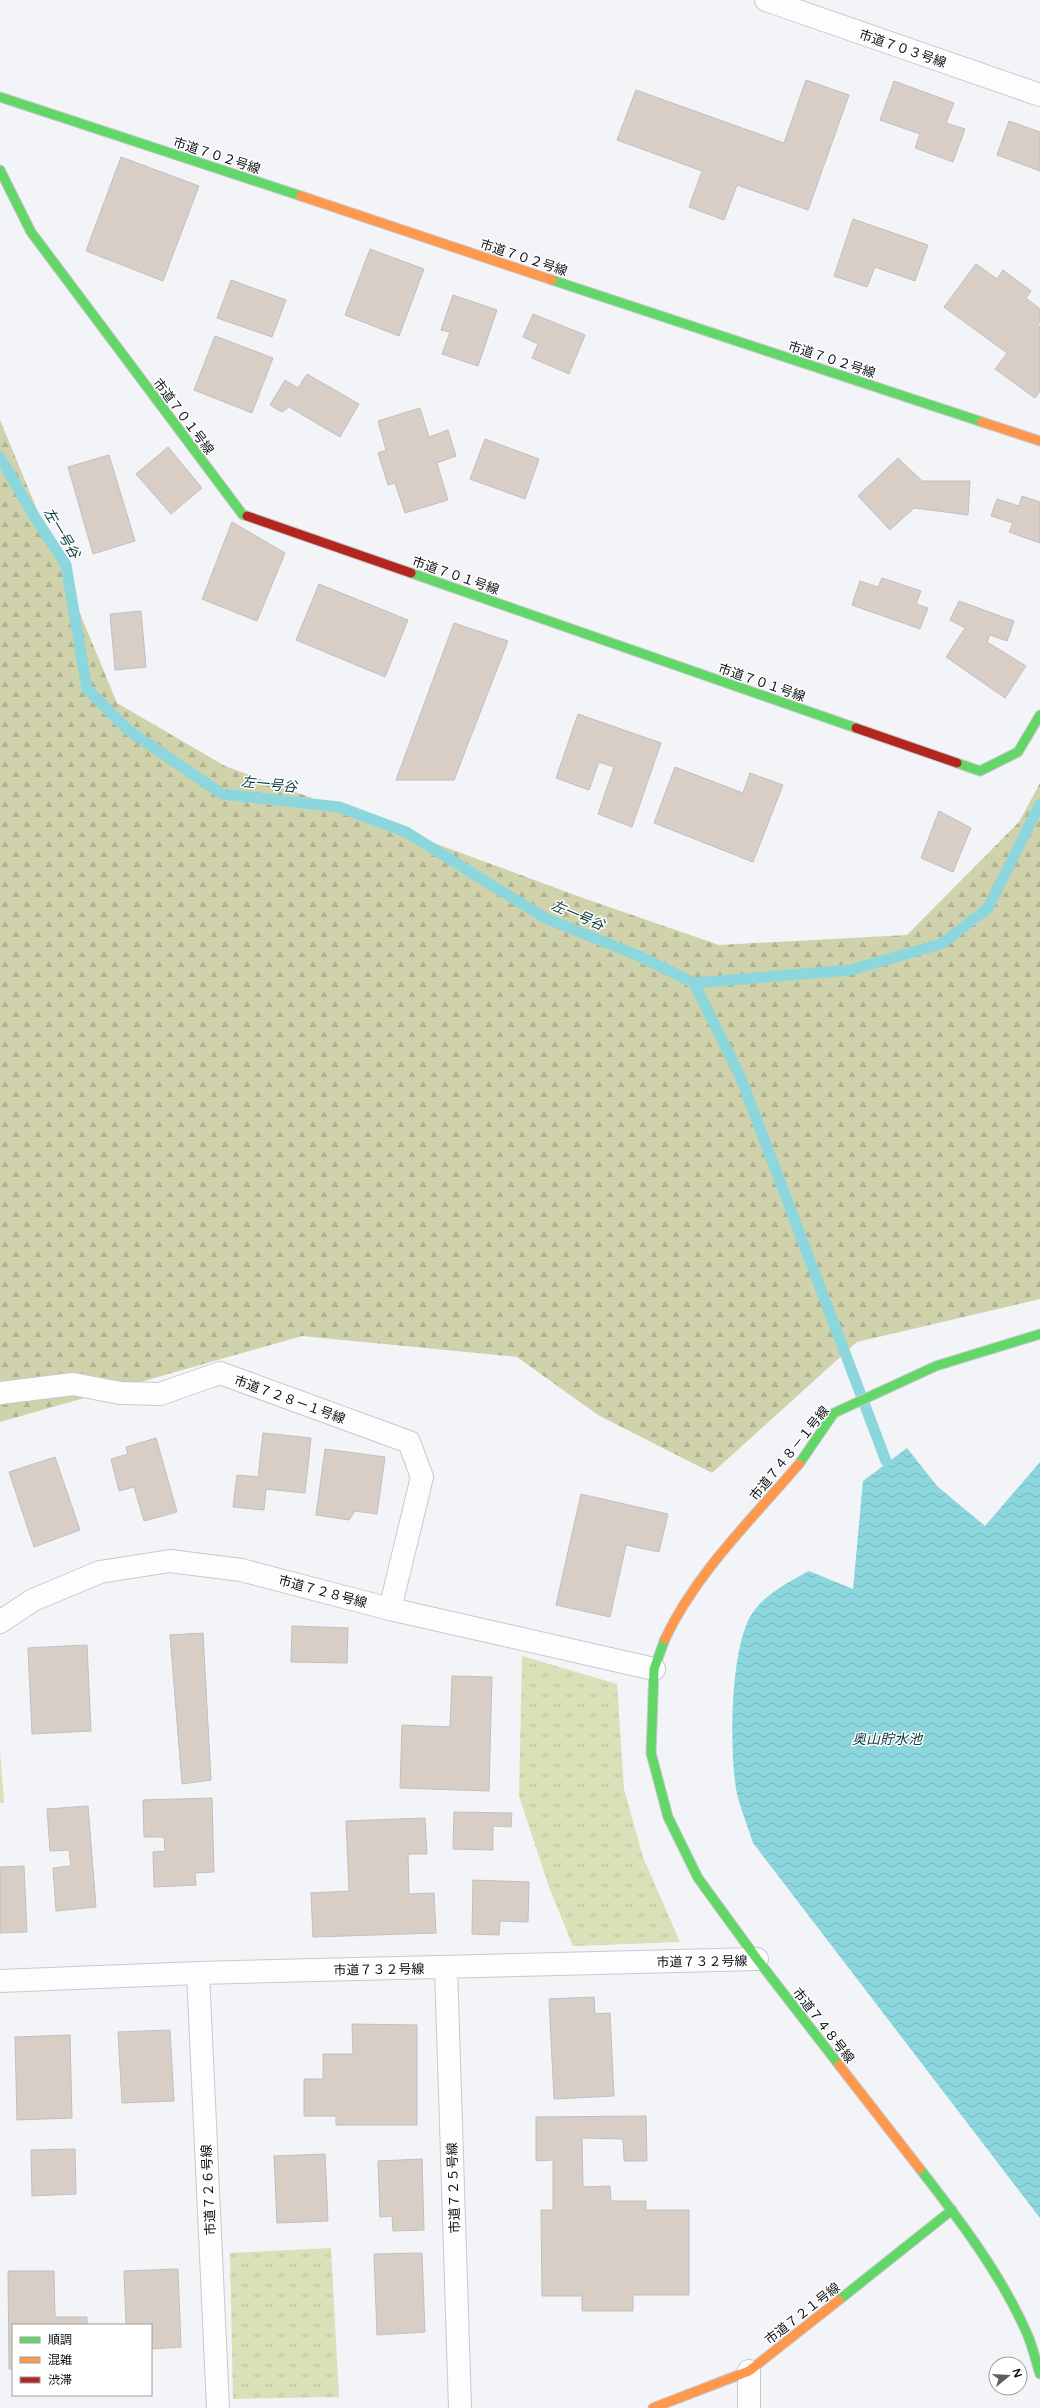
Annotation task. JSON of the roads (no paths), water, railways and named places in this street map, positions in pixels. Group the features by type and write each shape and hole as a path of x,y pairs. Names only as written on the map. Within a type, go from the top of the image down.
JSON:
{"street":[{"name":"市道７０３号線","path":"766,0 1040,95"},
{"name":"市道７０２号線","path":"0,97 1040,441"},
{"name":"市道７０１号線","path":"0,170 31,232 242,515 980,771 1018,752 1040,715"},
{"name":"市道７４８－１号線","path":"654,1670 662,1645 676,1616 704,1575 801,1461 834,1413 936,1366 1040,1334"},
{"name":"市道７２８－１号線","path":"0,1393 73,1384 120,1393 160,1394 220,1373 409,1442 422,1477 390,1609"},
{"name":"市道７２８号線","path":"0,1622 33,1600 100,1572 170,1561 241,1570 390,1609 654,1670"},
{"name":"市道７４８号線","path":"654,1670 651,1753 668,1817 698,1878 757,1959 952,2210 999,2282 1028,2336 1040,2374"},
{"name":"市道７３２号線","path":"0,1981 198,1973 757,1959"},
{"name":"市道７２５号線","path":"446,1967 460,2408"},
{"name":"市道７２６号線","path":"198,1973 218,2408"},
{"name":"市道７２１号線","path":"652,2408 749,2371 952,2210"},
{"path":"749,2371 749,2408"}],"water":[{"name":"奥山貯水池","path":"907,1448 937,1486 985,1526 1040,1462 1040,2218 753,1843 737,1794 733,1754 733,1704 738,1654 743,1633 750,1617 761,1602 768,1596 809,1571 853,1589 863,1481"}],"waterway":[{"name":"左一号谷","path":"0,457 31,511 66,565 87,689 128,730 222,794 339,807 406,832 545,918 639,956 694,983"},
{"path":"694,983 850,970 941,944 988,908 1040,804"},
{"path":"694,983 740,1076 886,1461"}]}
